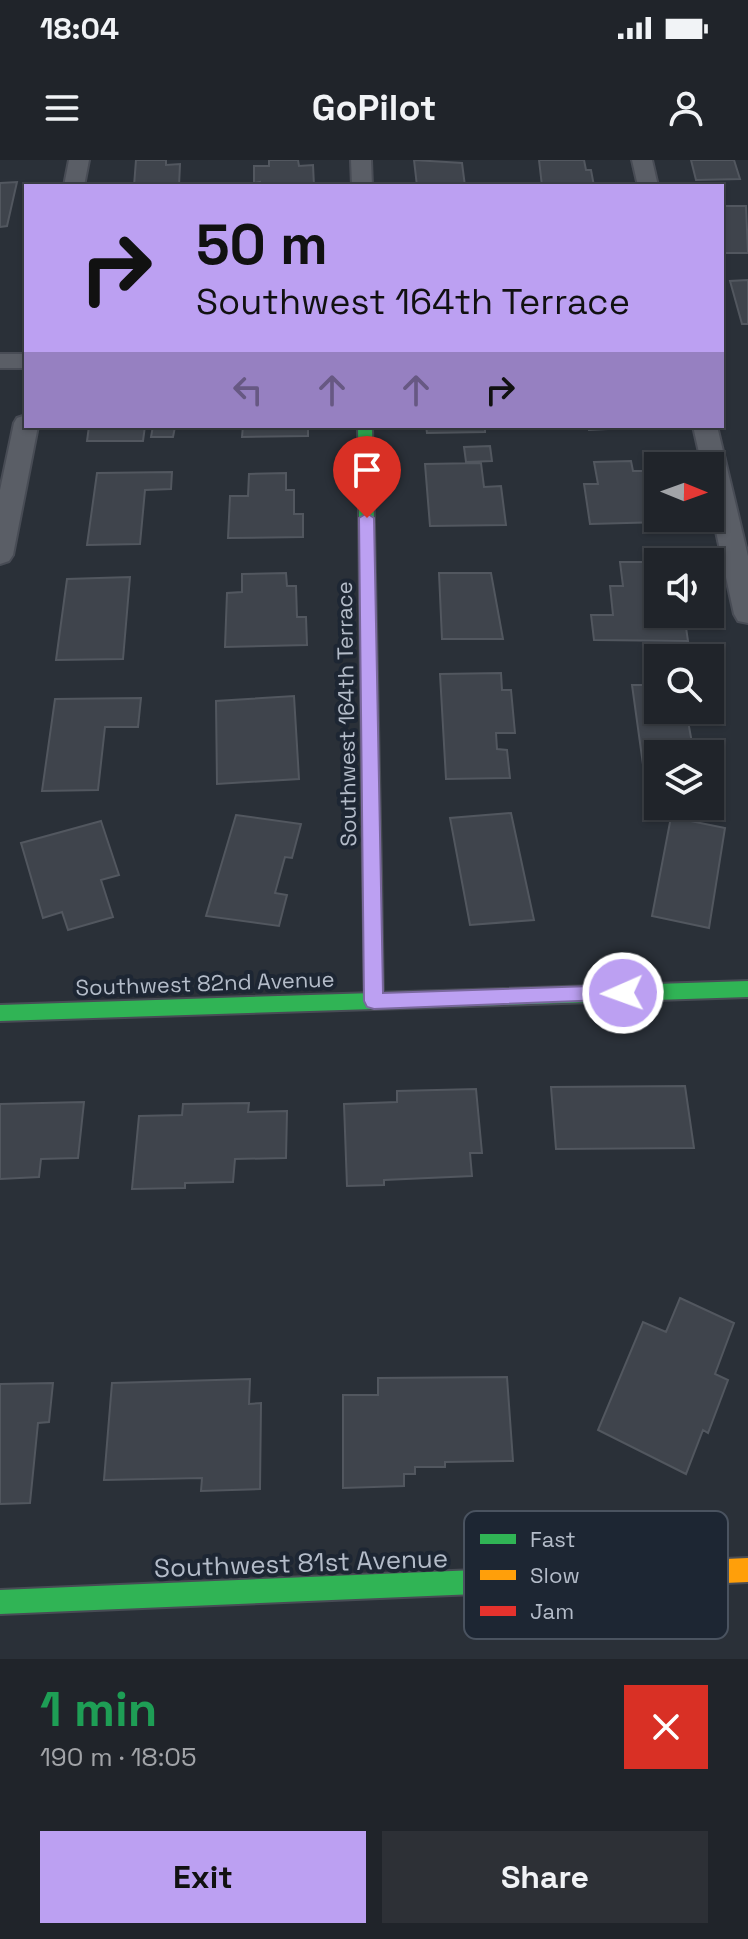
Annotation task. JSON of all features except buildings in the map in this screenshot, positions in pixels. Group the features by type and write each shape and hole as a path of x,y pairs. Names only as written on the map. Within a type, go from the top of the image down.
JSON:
{"street":[{"path":"74,184 79,160"},
{"path":"361,160 362,184"},
{"path":"642,160 648,184"},
{"path":"0,361 24,361"},
{"path":"0,555 25,428"},
{"name":"Southwest 164th Terrace","path":"365,428 374,1001"},
{"path":"705,428 748,614"},
{"name":"Southwest 82nd Avenue","path":"0,1013 748,989"},
{"name":"Southwest 81st Avenue","path":"728,1571 748,1570"},
{"name":"Southwest 81st Avenue","path":"0,1602 464,1582"}],"traffic: fast":[{"path":"365,428 372,870"},
{"path":"0,1013 748,989"},
{"path":"0,1602 464,1583"}],"traffic: slow":[{"path":"728,1571 748,1570"}],"traffic: jam":[{"path":"372,870 374,1001"}],"route":[{"path":"367,518 374,1001 623,993"}]}
